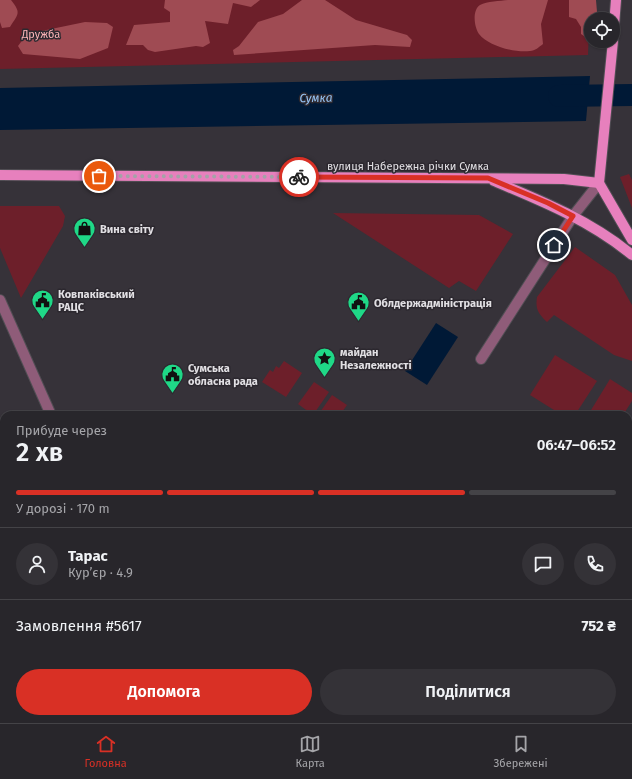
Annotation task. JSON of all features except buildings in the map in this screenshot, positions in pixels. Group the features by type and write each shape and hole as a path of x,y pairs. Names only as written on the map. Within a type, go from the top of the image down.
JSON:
{"main road":[{"path":"615,12 616,0"},
{"path":"612,48 599,183 632,240"},
{"name":"вулиця Набережна річки Сумка","path":"0,175 564,179 599,183"},
{"path":"488,178 548,203 573,216 613,239 632,255"}],"street":[{"path":"481,358 573,216 599,183"},
{"path":"0,300 49,411"}],"green space":[{"name":"Дружба","path":"0,0 590,0 590,12 584,12 584,48 588,48 588,55 0,69"},
{"path":"0,0 11,0 18,13 10,27 2,28 0,22"},
{"path":"165,0 260,0 251,7 233,3 228,24 205,21 210,43 203,47 196,46 155,52 148,50 143,45 126,45 134,25 170,22 170,12 164,8"},
{"path":"302,0 325,0 356,20 407,35 412,40 410,47 375,45 234,55 233,50 239,46 258,22 283,14"},
{"path":"548,0 541,24 543,44 535,50 517,51 502,48 483,38 477,31 475,15 477,7 494,1"},
{"path":"569,0 596,0 597,12 584,12 584,36 581,34 581,27 576,19 569,17"},
{"path":"85,22 107,23 113,27 108,48 80,59 23,54 18,46 27,34"},
{"path":"629,174 632,180 632,208 620,177"},
{"path":"0,206 59,206 65,216 63,226 21,298 0,248"},
{"path":"333,213 479,215 513,234 476,291 459,281 449,288"},
{"path":"575,247 615,275 632,305 632,361 614,355 554,315 547,322 538,311 537,297"},
{"path":"555,355 597,381 578,411 556,411 530,395"},
{"path":"284,361 302,373 286,397 262,382 270,370 273,372 276,366 279,368"},
{"path":"610,379 632,393 632,401 626,411 590,411"},
{"path":"314,382 329,392 316,411 308,411 298,404"},
{"path":"332,395 347,405 343,411 321,411"}],"water":[{"path":"590,76 586,121 0,130 0,88"},
{"path":"436,323 458,337 427,385 405,371"}],"waterway":[{"name":"Сумка","path":"559,96 632,95"}],"way so far":[{"path":"99,176 299,177"}],"place":[{"name":"Вина світу","path":"85,248"},
{"name":"Ковпаківський РАЦС","path":"42,320"},
{"name":"Облдержадміністрація","path":"358,322"},
{"name":"майдан Незалежності","path":"325,378"},
{"name":"Сумська обласна рада","path":"173,394"}],"route":[{"path":"299,177 488,178 548,203 573,216 554,245"}]}
